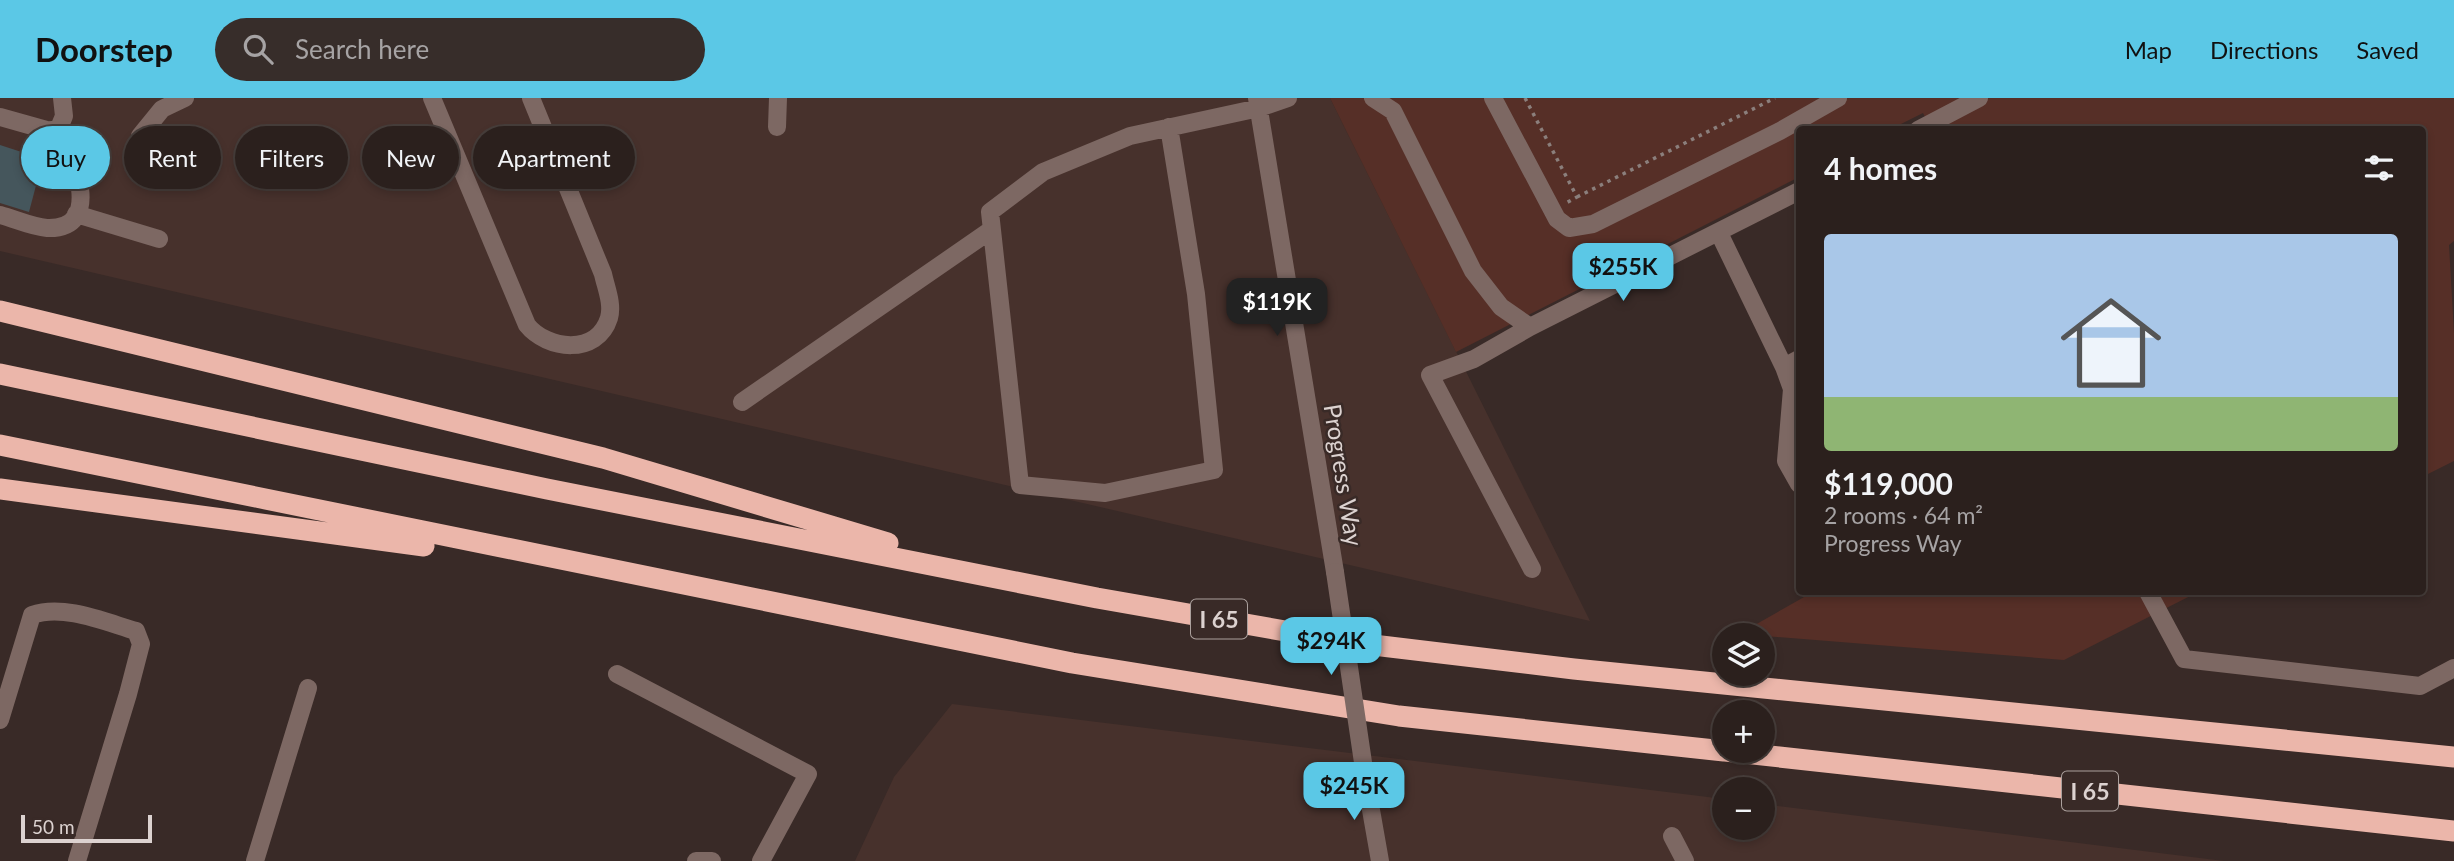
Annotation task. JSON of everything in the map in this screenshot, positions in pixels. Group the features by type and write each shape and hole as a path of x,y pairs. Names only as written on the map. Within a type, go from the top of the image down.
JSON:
{"highway":[{"path":"0,311 603,458 1028,584"},
{"name":"I 65","path":"0,374 547,489 1028,584 1395,649 2454,757"},
{"name":"I 65","path":"0,445 1072,663 1357,710 1712,750"},
{"path":"0,489 624,574"},
{"name":"I 65","path":"1775,757 2454,831"}],"street":[{"path":"60,126 64,116 62,98"},
{"path":"432,98 527,325 544,341 558,346 573,345 600,333 609,319 610,303 603,274 531,98"},
{"path":"777,127 778,98"},
{"path":"1169,128 1196,293 1214,470 1105,493 1020,485 990,212 1043,172 1130,136 1258,103 1288,98"},
{"path":"1373,98 1393,111 1473,271 1501,306 1530,327"},
{"path":"1493,98 1557,219 1569,228 1593,224 1780,131 1838,98"},
{"path":"1926,126 1979,98"},
{"path":"148,126 162,109 179,99"},
{"name":"Progress Way","path":"1258,103 1380,861"},
{"path":"0,117 32,126"},
{"path":"70,220 81,197 81,189"},
{"path":"1532,569 1430,375 1474,359 1530,327 1796,193"},
{"path":"0,215 47,228 70,220 159,239"},
{"path":"742,402 991,230"},
{"path":"1719,233 1792,363 1795,396 1786,461 1796,479"},
{"path":"2150,595 2184,659 2420,686 2454,668"},
{"path":"0,720 32,615 46,610 93,618 136,631 141,644 77,861"},
{"path":"617,674 808,774 761,861"},
{"path":"255,861 307,688"},
{"path":"1671,836 1685,861"},
{"path":"696,861 712,861"}],"path":[{"path":"1525,98 1577,197"},
{"path":"1552,210 1775,98"}],"shaded area":[{"path":"0,98 1330,98 1590,621 0,251"},
{"path":"1330,98 2454,98 2454,241 2449,245 2454,333 2454,461 2426,475 2426,126 1930,126 1923,113 1897,126 1796,126 1796,179 1456,352"},
{"path":"1808,595 2192,595 2064,660 1775,637 1775,623 1758,623"},
{"path":"952,704 1712,798 1712,840 1775,840 1775,806 2224,861 855,861 894,777"}],"building":[{"path":"0,145 21,152 21,189 35,189 29,212 0,203"}]}
